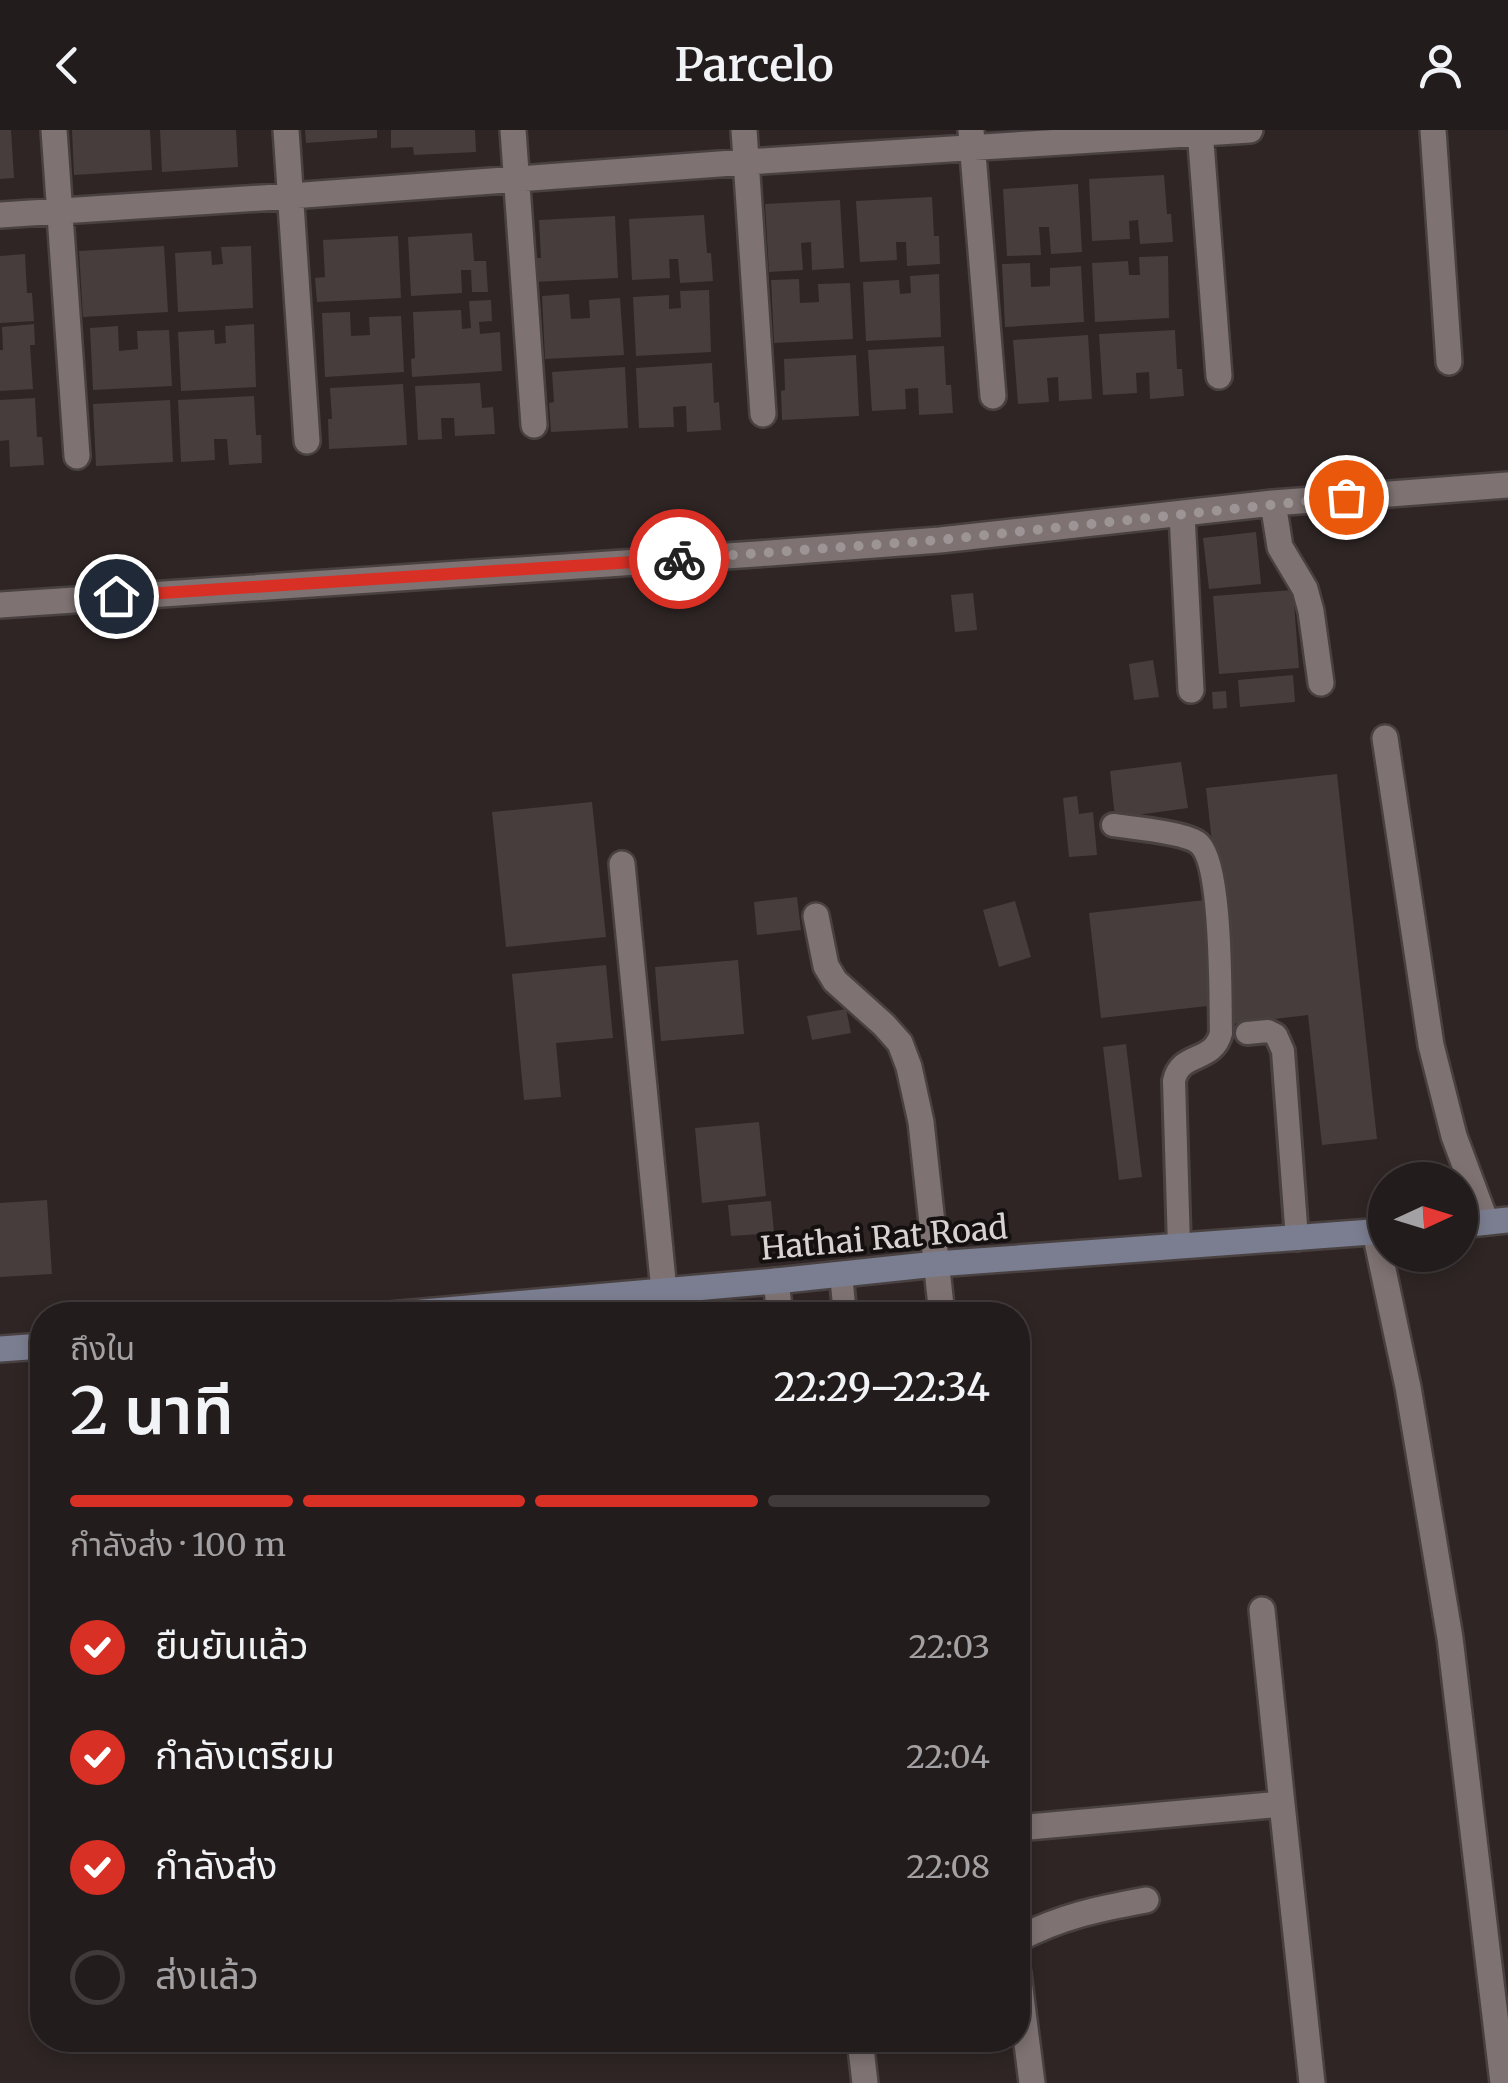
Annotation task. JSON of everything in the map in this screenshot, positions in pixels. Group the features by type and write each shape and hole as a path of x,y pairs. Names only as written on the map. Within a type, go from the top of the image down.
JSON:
{"main road":[{"name":"Hathai Rat Road","path":"532,1302 936,1264 1368,1233"},
{"path":"0,1350 30,1347"}],"street":[{"path":"54,130 77,456"},
{"path":"286,130 308,441"},
{"path":"513,130 534,425"},
{"path":"744,130 763,414"},
{"path":"0,215 746,162 971,138 1250,130"},
{"path":"1433,130 1449,362"},
{"path":"1200,132 1219,376"},
{"path":"971,138 993,396"},
{"path":"0,605 770,554 940,540 1274,503 1508,485"},
{"path":"1274,503 1280,547 1305,589 1311,611 1321,683"},
{"path":"1182,514 1191,690"},
{"path":"1385,738 1431,1045 1454,1136 1497,1221"},
{"path":"622,864 664,1290"},
{"path":"816,916 826,966 835,981 900,1043 909,1067 921,1122 940,1302"},
{"path":"1387,1272 1450,1638 1503,2083"},
{"path":"776,1281 778,1302"},
{"path":"1262,1610 1312,2083"},
{"path":"1030,1827 1282,1804"},
{"path":"1030,1933 1048,1923 1146,1900"},
{"path":"861,2052 865,2083"},
{"path":"1028,2052 1032,2083"}],"lane":[{"path":"1113,824 1199,843 1208,856 1216,892 1221,1034 1213,1050 1176,1070 1174,1082 1179,1246"},
{"path":"1247,1033 1268,1031 1276,1035 1282,1051 1297,1239"},
{"path":"841,1274 844,1302"}],"building":[{"path":"0,130 11,130 14,178 0,179"},
{"path":"72,130 150,130 152,170 74,175"},
{"path":"160,130 236,130 238,167 162,172"},
{"path":"305,130 377,130 377,138 306,143"},
{"path":"391,130 475,130 476,152 414,155 413,147 391,148"},
{"path":"1164,175 1173,242 1140,244 1138,220 1129,221 1130,239 1092,241 1089,179"},
{"path":"1078,184 1082,252 1051,254 1049,227 1039,227 1041,255 1007,256 1003,189"},
{"path":"932,197 940,264 907,266 906,242 896,242 897,260 860,262 856,201"},
{"path":"840,200 844,268 812,270 811,242 801,243 803,270 769,272 765,204"},
{"path":"704,215 713,281 680,283 678,259 669,259 670,278 632,280 629,219"},
{"path":"615,216 618,278 533,282 532,258 541,258 539,220"},
{"path":"472,233 474,261 486,261 488,292 472,292 471,270 461,270 462,293 411,296 408,237"},
{"path":"398,236 401,298 317,302 315,278 325,277 323,240"},
{"path":"164,246 168,312 83,317 79,251"},
{"path":"251,246 253,308 178,312 175,253 211,251 212,265 223,264 221,247"},
{"path":"25,254 27,293 32,293 34,321 0,323 0,256"},
{"path":"1168,256 1169,318 1095,322 1092,263 1128,261 1129,275 1140,275 1139,257"},
{"path":"1030,263 1031,287 1050,286 1050,268 1081,266 1084,322 1005,327 1002,264"},
{"path":"939,274 941,337 866,341 863,282 899,280 900,294 911,293 910,276"},
{"path":"799,279 800,303 819,302 818,284 850,283 853,339 774,343 771,280"},
{"path":"709,290 711,352 636,356 633,297 669,295 669,309 681,308 680,291"},
{"path":"569,294 571,319 590,318 589,300 620,298 624,355 545,359 542,296"},
{"path":"491,300 492,321 479,322 480,334 500,332 502,371 412,377 413,312 461,310 462,329 471,328 469,301"},
{"path":"350,312 351,336 370,335 369,317 401,316 404,372 325,377 322,313"},
{"path":"34,324 35,345 30,345 33,389 0,391 2,327"},
{"path":"254,324 256,387 181,391 178,332 214,330 215,344 226,343 225,326"},
{"path":"118,326 119,351 138,349 137,331 169,330 172,386 93,390 90,328"},
{"path":"1175,330 1177,369 1182,369 1184,396 1150,399 1149,372 1136,373 1137,393 1103,395 1099,334"},
{"path":"1088,335 1092,399 1059,401 1058,377 1047,378 1049,402 1018,404 1013,340"},
{"path":"944,346 946,385 951,385 953,413 919,415 918,388 905,389 906,409 872,411 868,350"},
{"path":"856,355 859,416 782,420 784,359"},
{"path":"712,363 714,403 719,402 721,430 687,432 686,406 673,407 674,427 639,428 636,368"},
{"path":"625,367 628,428 551,432 552,372"},
{"path":"480,383 482,408 493,407 495,434 455,436 454,418 441,418 442,439 418,440 415,386"},
{"path":"403,384 407,445 329,449 330,388"},
{"path":"254,396 262,463 229,465 227,439 214,439 215,460 181,462 178,400"},
{"path":"35,398 37,437 42,437 44,465 10,467 9,440 0,441 0,400"},
{"path":"170,400 173,462 96,466 93,404"},
{"path":"1256,532 1261,584 1209,589 1203,538"},
{"path":"1293,590 1299,668 1219,674 1213,596"},
{"path":"973,593 977,630 955,632 951,595"},
{"path":"1153,660 1159,697 1134,700 1129,664"},
{"path":"1293,675 1295,702 1240,707 1238,680"},
{"path":"1226,691 1227,708 1213,709 1212,692"},
{"path":"1181,762 1188,808 1115,818 1110,771"},
{"path":"1337,774 1377,1139 1322,1145 1308,1015 1232,1024 1206,788"},
{"path":"1077,796 1079,814 1093,812 1097,855 1069,857 1063,798"},
{"path":"592,802 606,937 506,947 492,812"},
{"path":"797,897 801,930 757,935 754,902"},
{"path":"1205,900 1216,1005 1101,1018 1089,913"},
{"path":"1015,901 1031,957 999,967 983,910"},
{"path":"738,960 744,1034 661,1041 655,967"},
{"path":"606,965 613,1038 556,1043 561,1097 524,1100 512,974"},
{"path":"846,1009 851,1033 812,1040 807,1016"},
{"path":"1126,1044 1142,1177 1119,1180 1103,1047"},
{"path":"759,1122 766,1196 702,1203 695,1128"},
{"path":"47,1200 52,1274 0,1277 0,1203"},
{"path":"771,1201 774,1233 731,1236 728,1205"}],"way so far":[{"path":"679,559 940,540 1346,497"}],"route":[{"path":"116,596 679,559"}]}
